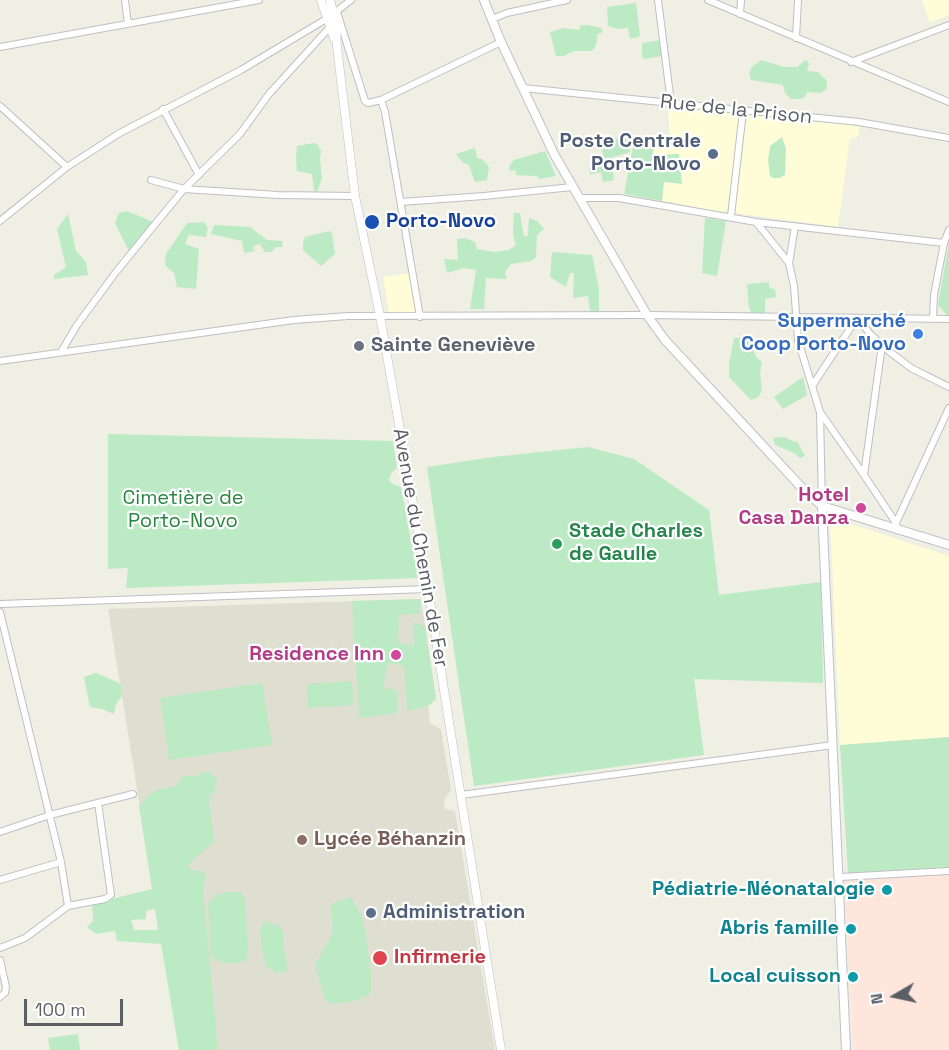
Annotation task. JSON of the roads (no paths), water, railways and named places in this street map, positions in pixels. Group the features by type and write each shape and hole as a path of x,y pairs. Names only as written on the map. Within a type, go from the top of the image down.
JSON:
{"main road":[{"path":"484,0 501,42 554,154 647,315 665,340 803,489 822,506 896,527 949,546"},
{"path":"822,506 846,1050"}],"street":[{"path":"125,0 128,24"},
{"path":"0,47 259,0"},
{"path":"321,0 333,14 365,101 372,103 501,42"},
{"path":"330,0 337,47"},
{"path":"0,221 67,167 118,134 241,70 333,14 351,0"},
{"path":"492,19 507,13 567,0"},
{"path":"658,0 671,103"},
{"path":"708,0 949,102"},
{"path":"740,14 741,0"},
{"path":"796,38 798,0"},
{"path":"61,352 77,325 116,272 184,189 240,134 269,94 330,27 333,14"},
{"path":"851,62 949,25"},
{"path":"330,27 337,47"},
{"name":"Avenue du Chemin de Fer","path":"337,47 355,196 380,316 428,589 501,1050"},
{"name":"Rue de la Prison","path":"523,88 859,122 949,138"},
{"path":"381,100 385,112 420,316"},
{"path":"0,106 67,167"},
{"path":"164,109 199,175"},
{"path":"730,216 743,111"},
{"path":"151,180 184,189 278,195 355,196"},
{"path":"400,202 572,187"},
{"path":"579,198 619,198 756,222 944,243"},
{"path":"756,222 789,263"},
{"path":"795,226 789,263 794,286 795,317 800,349 819,412 822,506"},
{"path":"933,319 933,301 944,243 949,230"},
{"path":"0,361 294,321 380,316 647,315 949,319"},
{"path":"859,319 870,334 910,368 949,387"},
{"path":"812,386 859,319"},
{"path":"864,475 882,345"},
{"path":"896,527 949,408"},
{"path":"819,412 864,475 896,527"},
{"path":"0,604 428,589"},
{"path":"0,612 61,862 68,906"},
{"path":"461,795 833,745"},
{"path":"0,832 50,815 133,794"},
{"path":"0,948 25,938 68,906 105,899 111,895 98,803"},
{"path":"0,880 61,862"},
{"path":"840,877 949,871"},
{"path":"0,960 6,987 5,993 0,997"}],"place":[{"name":"Poste Centrale Porto-Novo","path":"713,154"},
{"name":"Porto-Novo","path":"372,222"},
{"name":"Supermarché Coop Porto-Novo","path":"918,334"},
{"name":"Sainte Geneviève","path":"359,346"},
{"name":"Hotel Casa Danza","path":"861,508"},
{"name":"Stade Charles de Gaulle","path":"557,544"},
{"name":"Residence Inn","path":"396,655"},
{"name":"Lycée Béhanzin","path":"302,840"},
{"name":"Pédiatrie-Néonatalogie","path":"887,890"},
{"name":"Administration","path":"371,913"},
{"name":"Abris famille","path":"851,929"},
{"name":"Infirmerie","path":"380,958"},
{"name":"Local cuisson","path":"853,977"}],"park label":[{"name":"Cimetière de Porto-Novo","path":"183,510"}]}
